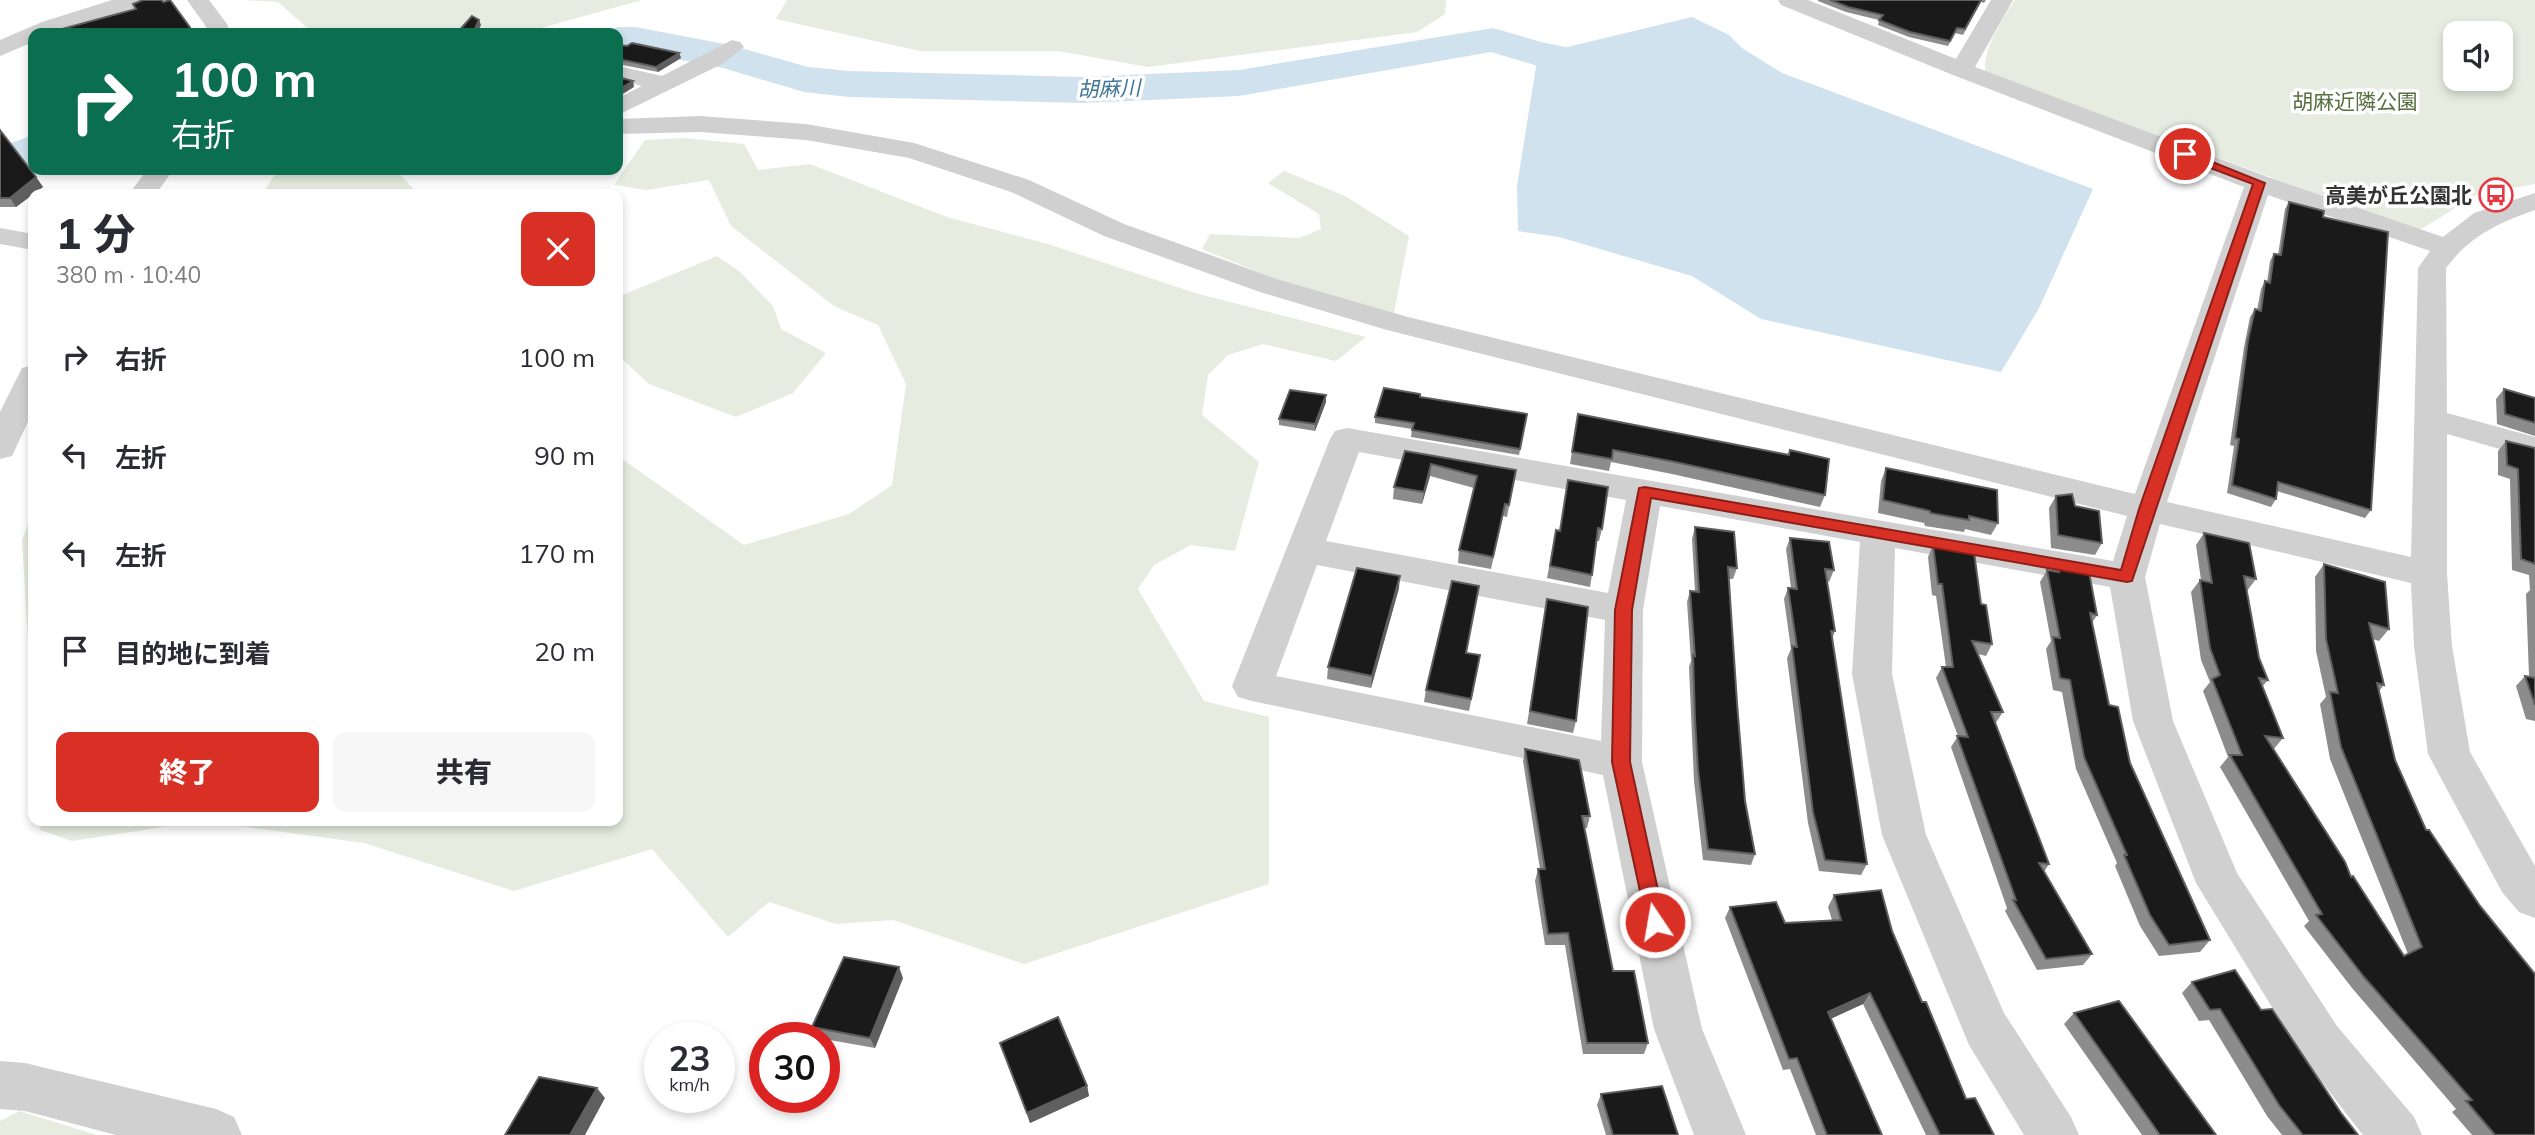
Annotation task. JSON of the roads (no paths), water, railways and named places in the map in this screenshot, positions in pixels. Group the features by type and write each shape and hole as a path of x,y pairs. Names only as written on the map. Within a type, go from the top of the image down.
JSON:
{"street":[{"path":"46,28 137,0"},
{"path":"198,0 217,28"},
{"path":"1790,0 1856,16 1961,70 2259,183 2447,248"},
{"path":"1961,70 2002,0"},
{"path":"0,49 28,35"},
{"path":"623,105 732,47"},
{"path":"623,74 664,84"},
{"path":"623,127 700,124 806,132 914,151 1020,186 1114,230 1270,286 1398,324 2147,509 2429,574"},
{"path":"2259,183 2147,509 2127,577 2152,721 2219,883 2320,1042 2396,1135"},
{"path":"2535,201 2484,219 2447,248 2431,268 2429,574 2433,646 2449,754 2518,878 2535,898"},
{"path":"0,236 28,241"},
{"path":"4,429 28,384"},
{"path":"2432,419 2535,448"},
{"path":"1621,762 1252,686 1347,439 2127,577"},
{"path":"1645,492 1624,610 1621,762 1678,1029 1720,1135"},
{"path":"1878,533 1872,674 1904,835 1986,1029 2053,1135"},
{"path":"1304,550 1624,610"},
{"path":"0,1085 25,1087 216,1135"}],"water":[{"path":"1692,17 1729,35 1742,48 1782,73 2093,189 2039,308 2001,372 1761,319 1692,276 1559,237 1518,231 1517,186 1538,54"}],"waterway":[{"name":"胡麻川","path":"623,39 730,57 804,79 849,84 1083,90 1239,83 1493,40 1538,54 1598,65"},
{"path":"0,165 28,151"}],"place":[{"name":"高美が丘公園北","path":"2496,195"}],"park label":[{"name":"胡麻近隣公園","path":"2355,101"}]}
